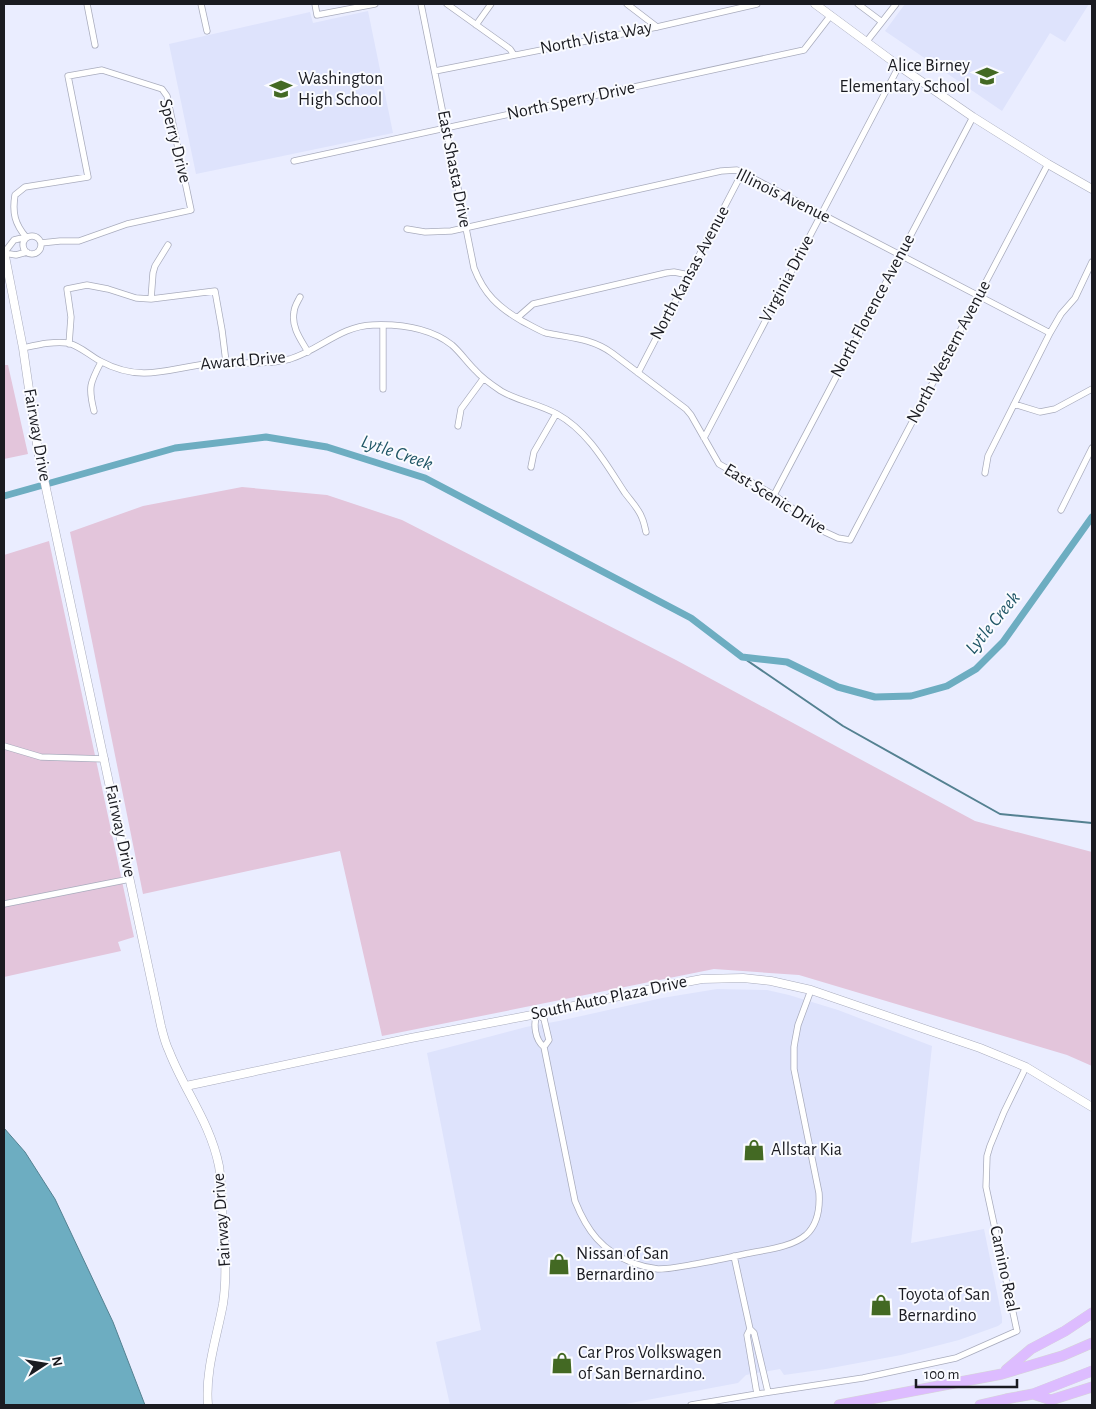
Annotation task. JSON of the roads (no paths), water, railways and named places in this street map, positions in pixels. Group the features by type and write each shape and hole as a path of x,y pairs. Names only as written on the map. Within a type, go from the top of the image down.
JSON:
{"highway":[{"path":"1002,1374 1031,1349 1065,1331 1092,1313"},
{"path":"839,1405 1002,1374 1062,1356 1092,1343"},
{"path":"980,1405 1033,1394 1092,1371"},
{"path":"1033,1394 1051,1400 1092,1388"}],"street":[{"path":"87,4 95,45"},
{"path":"201,4 207,31"},
{"path":"315,4 317,16 375,4"},
{"name":"East Shasta Drive","path":"421,4 474,268 487,293 496,303 516,318"},
{"path":"446,4 510,49 514,54"},
{"path":"476,25 491,4"},
{"path":"627,4 657,26"},
{"name":"North Vista Way","path":"435,71 757,4"},
{"path":"815,4 899,66 973,117 1092,189"},
{"path":"858,4 882,22"},
{"path":"867,41 896,4"},
{"name":"North Sperry Drive","path":"294,161 804,50 831,15"},
{"name":"Virginia Drive","path":"704,438 899,66"},
{"name":"Sperry Drive","path":"102,70 162,89 167,96 191,210 127,224 79,241 41,242 35,236 26,237 18,226 13,206 15,195 25,188 88,177 68,76 102,70"},
{"name":"North Florence Avenue","path":"774,496 973,117"},
{"name":"North Western Avenue","path":"850,540 1048,164"},
{"name":"Illinois Avenue","path":"407,229 435,233 721,171 737,170 1050,333"},
{"name":"North Kansas Avenue","path":"638,373 742,173"},
{"path":"26,237 14,240 4,252 16,255 27,252 36,253 40,249 41,242"},
{"name":"Sperry Drive","path":"26,237 23,245 27,252"},
{"path":"152,299 155,266 168,245"},
{"name":"Fairway Drive","path":"4,252 23,348 38,451 161,1026 168,1051 203,1118 212,1141 219,1168 222,1187 225,1287 209,1370 208,1405"},
{"path":"985,473 988,456 1050,333 1061,314 1075,298 1092,262"},
{"path":"516,318 533,304 666,273 674,272 690,275"},
{"path":"69,344 71,317 67,289 87,285 108,289 136,298 152,299 216,291 226,362"},
{"path":"300,296 294,312 294,321 299,337 308,352"},
{"name":"East Scenic Drive","path":"516,318 544,332 590,341 612,352 686,409 719,464 774,496 825,532 838,538 850,540"},
{"name":"Award Drive","path":"23,348 47,344 69,344 78,346 101,362 123,370 143,373 198,364 278,362 308,352 352,328 371,325 415,328 439,337 451,344 483,379 511,396 535,404 574,425 604,460 642,518 646,532"},
{"path":"383,325 383,389"},
{"path":"94,410 90,389 101,362"},
{"path":"458,426 461,408 483,379"},
{"path":"1014,404 1040,412 1055,409 1092,389"},
{"path":"531,467 534,452 556,414"},
{"path":"1061,510 1092,448"},
{"path":"4,746 41,757 105,759"},
{"path":"4,904 130,879"},
{"name":"South Auto Plaza Drive","path":"186,1086 645,990 702,979 743,978 771,981 811,990 980,1048 1026,1067 1092,1107"},
{"path":"544,1047 549,1040 544,1019 537,1014 534,1021 539,1043 544,1047 575,1201 581,1217 588,1228 596,1239 610,1252 645,1267 657,1269 672,1268 792,1244 810,1230 816,1221 820,1204 794,1068 794,1047 797,1033 811,990"},
{"name":"Camino Real","path":"691,1405 863,1378 956,1358 1017,1331 986,1187 986,1171 990,1146 1026,1067"},
{"path":"734,1256 750,1329 754,1333 768,1392"},
{"path":"750,1329 746,1335 757,1394"}],"water":[{"path":"4,1128 25,1152 55,1199 113,1322 145,1405 4,1405"}],"waterway":[{"name":"Lytle Creek","path":"4,496 175,448 266,437 327,447 425,478 691,618 742,657 787,662 838,687 875,697 911,696 947,686 976,669 1003,642 1092,517"},
{"name":"Lytle Creek","path":"742,657 843,726 1000,814 1092,823"}],"place":[{"name":"Alice Birney Elementary School","path":"987,76"},
{"name":"Washington High School","path":"281,89"},
{"name":"Allstar Kia","path":"754,1150"},
{"name":"Nissan of San Bernardino","path":"559,1264"},
{"name":"Toyota of San Bernardino","path":"881,1305"},
{"name":"Car Pros Volkswagen of San Bernardino.","path":"562,1363"}]}
